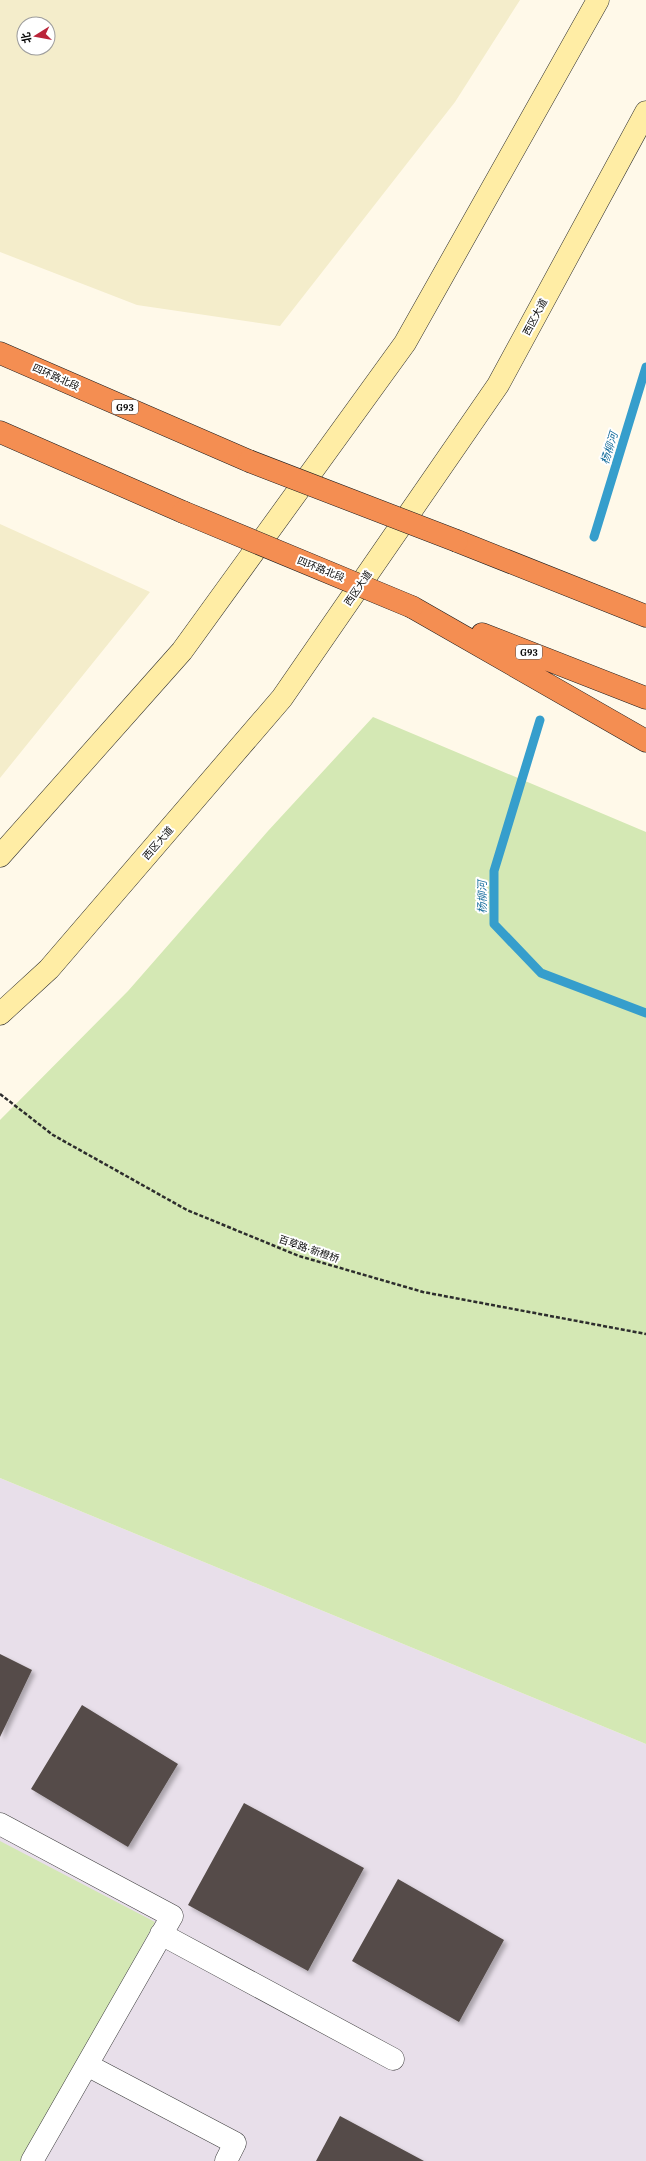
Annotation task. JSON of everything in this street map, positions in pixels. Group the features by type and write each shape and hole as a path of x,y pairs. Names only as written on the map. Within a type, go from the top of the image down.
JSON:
{"highway":[{"name":"四环路北段","path":"0,353 249,461 646,616"},
{"name":"四环路北段","path":"0,432 183,512 412,607 646,698"},
{"path":"412,607 646,741"}],"main road":[{"path":"0,856 182,651 406,343 598,0"},
{"name":"西区大道","path":"0,1014 49,969 282,698 498,385 646,112"}],"street":[{"path":"0,1824 172,1916 32,2161"},
{"path":"161,1934 393,2059"},
{"path":"87,2065 234,2143 226,2161"}],"path":[{"name":"百草路·新橙桥","path":"0,1094 53,1135 187,1210 299,1256 423,1292 646,1334"}],"shaded area":[{"path":"0,0 520,0 455,102 280,326 137,305 0,252"},
{"path":"0,524 150,592 0,778"},
{"path":"0,1478 646,1744 646,2161 0,2161"}],"green space":[{"path":"373,717 646,832 646,1744 0,1478 0,1120 128,991 268,831"},
{"path":"0,1841 155,1922 22,2161 0,2161"}],"building":[{"path":"0,1654 32,1670 0,1737"},
{"path":"82,1705 178,1764 128,1847 31,1789"},
{"path":"244,1803 364,1868 308,1971 188,1905"},
{"path":"398,1879 504,1940 459,2022 352,1961"},
{"path":"340,2116 424,2161 316,2161"}],"waterway":[{"name":"杨柳河","path":"594,537 646,367"},
{"name":"杨柳河","path":"540,720 494,871 494,924 541,973 646,1013"}]}
